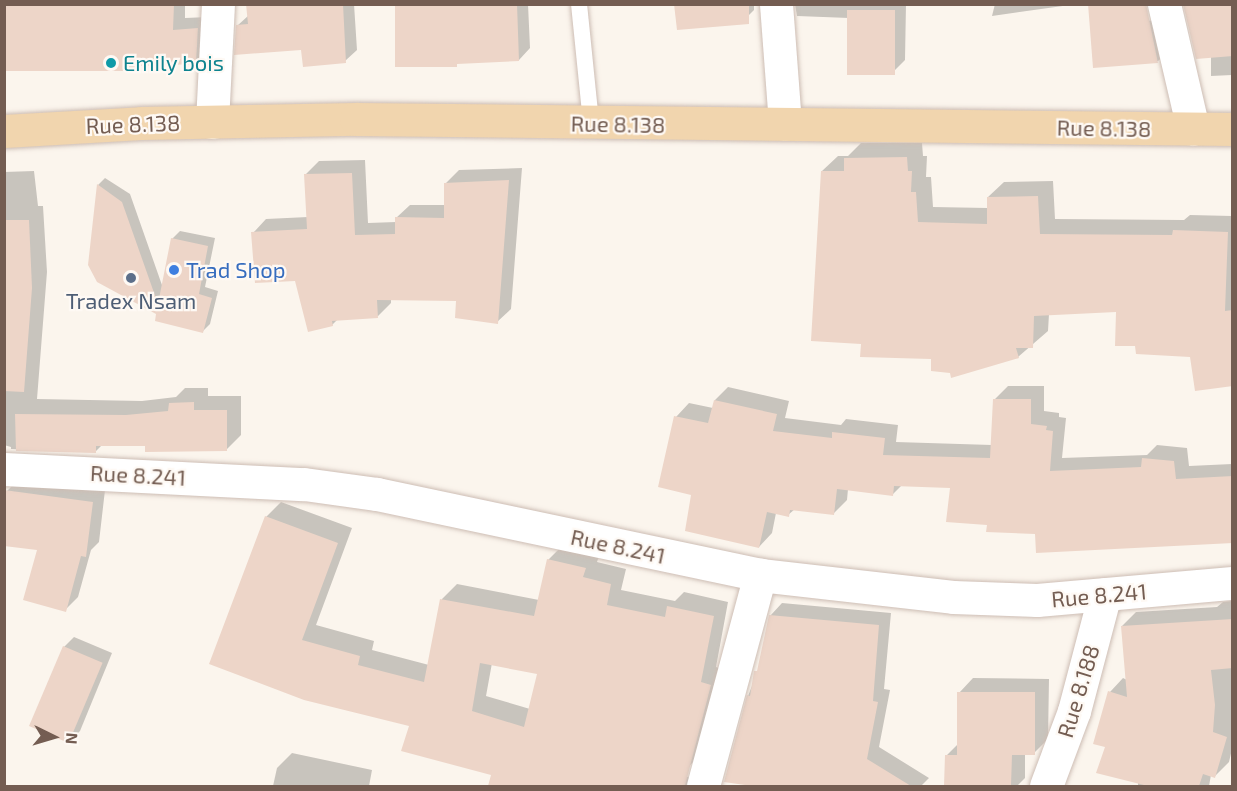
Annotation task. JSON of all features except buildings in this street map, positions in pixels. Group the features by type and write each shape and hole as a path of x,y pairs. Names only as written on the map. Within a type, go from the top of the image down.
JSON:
{"main road":[{"name":"Rue 8.138","path":"4,131 212,122 356,119 1233,129"}],"street":[{"path":"212,122 218,4"},
{"path":"776,4 785,124"},
{"path":"1164,4 1193,129"},
{"name":"Rue 8.241","path":"4,469 304,484 378,494 760,575 953,597 1037,600 1233,583"},
{"path":"703,786 760,575"},
{"name":"Rue 8.188","path":"1046,786 1074,711 1106,594"}],"lane":[{"path":"579,4 591,123"}],"place":[{"name":"Emily bois","path":"111,63"},
{"name":"Trad Shop","path":"174,270"},
{"name":"Tradex Nsam","path":"131,278"}]}
